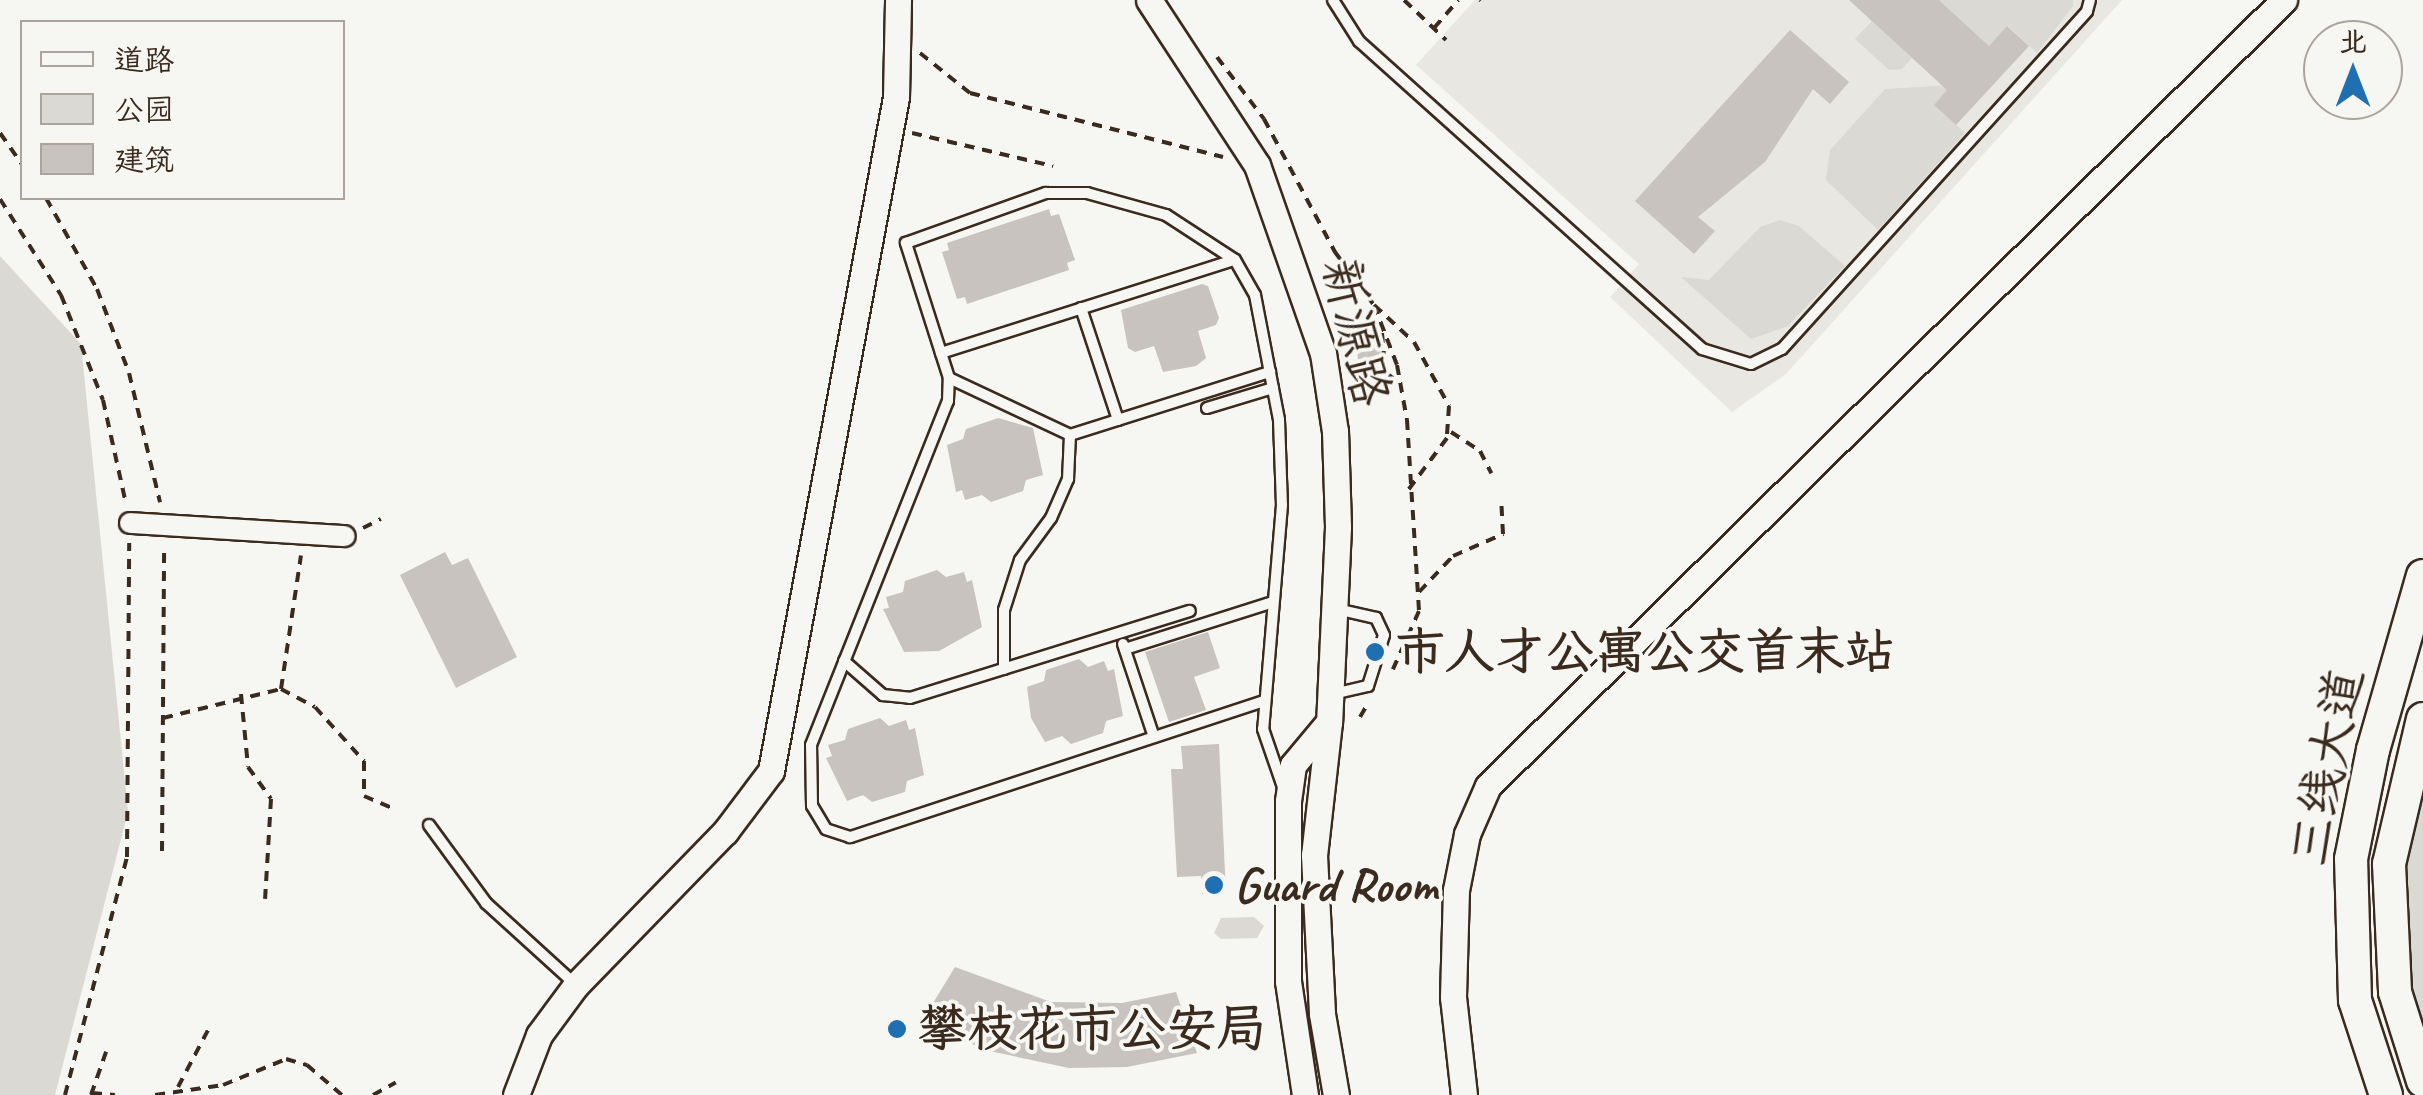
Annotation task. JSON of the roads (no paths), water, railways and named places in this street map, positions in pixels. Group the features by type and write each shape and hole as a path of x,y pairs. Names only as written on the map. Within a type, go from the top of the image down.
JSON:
{"main road":[{"name":"三线大道","path":"2386,1095 2354,1000 2352,859 2373,750 2423,576"},
{"name":"三线大道","path":"2423,718 2390,864 2395,992 2423,1081"}],"street":[{"path":"516,1095 539,1035 576,985 725,832 770,770 890,128 901,32 898,0"},
{"name":"新源路","path":"1149,0 1257,165 1323,353 1335,431 1336,609 1327,696 1330,722 1314,855 1322,1014 1336,1095"},
{"path":"1464,1095 1454,996 1456,890 1467,834 1488,786 2284,0"},
{"path":"130,522 345,536"},
{"path":"1304,1095 1288,981 1288,802 1293,765 1330,722"}],"lane":[{"path":"1332,0 1358,41 1702,349 1751,364 1794,336 2087,11 2090,0"},
{"path":"1264,700 850,837 826,828 812,806 807,776 811,745 948,402 949,378 906,242 1046,194 1086,194 1166,215 1235,260 1255,296 1273,388 1282,506 1262,729 1288,802"},
{"path":"940,353 1235,260"},
{"path":"1081,308 1118,420"},
{"path":"949,378 1070,435 1270,372"},
{"path":"1207,408 1273,388"},
{"path":"1004,669 1004,610 1020,560 1051,518 1068,479 1070,435"},
{"path":"1124,649 1273,602"},
{"path":"1327,696 1368,686 1382,658 1384,635 1376,618 1336,609"},
{"path":"844,661 883,695 910,698 1190,611"},
{"path":"1120,634 1154,737"},
{"path":"429,825 486,903 576,985"}],"place":[{"name":"市人才公寓公交首末站","path":"1375,652"},
{"name":"Guard Room","path":"1214,885"},
{"name":"攀枝花市公安局","path":"897,1029"}]}
